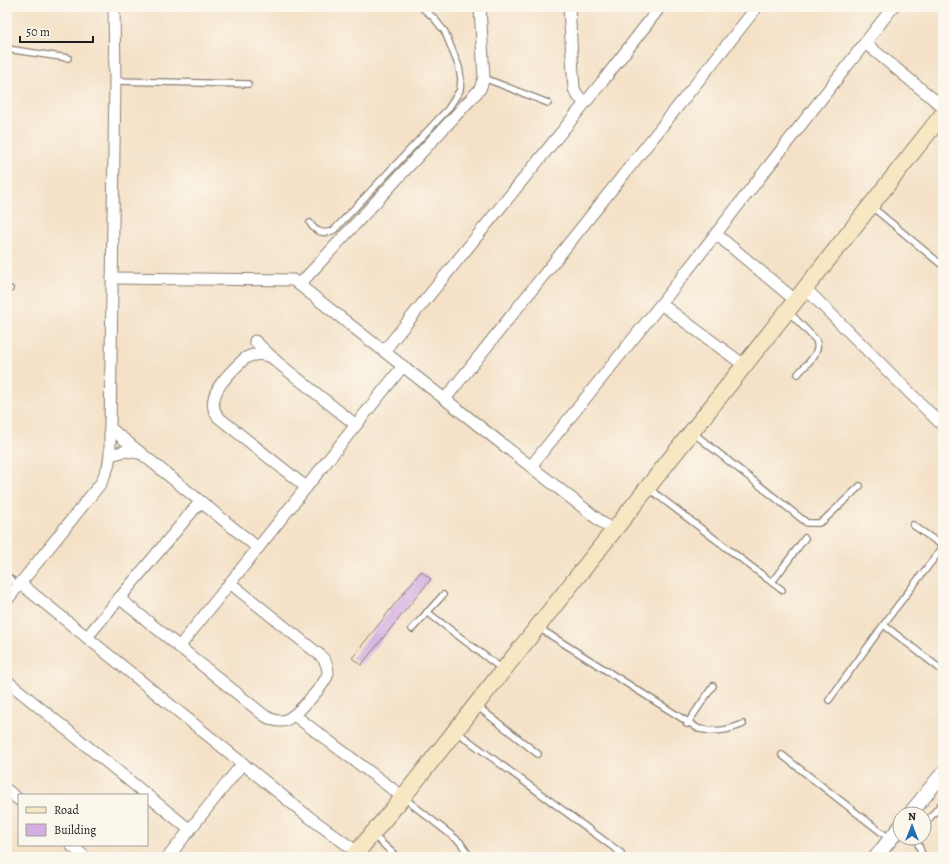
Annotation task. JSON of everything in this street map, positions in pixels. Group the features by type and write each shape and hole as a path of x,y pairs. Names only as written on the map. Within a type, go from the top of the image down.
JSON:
{"main road":[{"path":"355,855 403,797 943,114"}],"street":[{"path":"7,600 97,490 105,475 110,455 115,81 114,7"},
{"path":"300,284 482,86 484,78 480,7"},
{"path":"568,7 574,89 585,103"},
{"path":"384,351 585,103 660,7"},
{"path":"444,399 757,7"},
{"path":"531,466 661,304 893,7"},
{"path":"865,43 943,107"},
{"path":"716,234 796,300 943,426"},
{"path":"112,278 284,278 293,280 613,531"},
{"path":"661,304 744,365"},
{"path":"255,341 271,357 356,425"},
{"path":"271,357 257,354 242,360 215,393 213,406 218,417 306,487"},
{"path":"179,647 403,366"},
{"path":"110,428 258,548"},
{"path":"110,455 126,451 139,453"},
{"path":"87,637 200,502"},
{"path":"119,598 270,719 285,720 294,715 323,684 328,672 326,664 321,656 230,583"},
{"path":"20,585 87,637 355,855"},
{"path":"7,681 146,794"},
{"path":"294,715 403,797"},
{"path":"168,857 243,763"},
{"path":"916,806 943,773"},
{"path":"7,790 18,799"},
{"path":"148,796 190,830"},
{"path":"876,857 892,837"},
{"path":"72,846 85,857"}],"lane":[{"path":"310,223 315,229 322,232 334,230 448,109 458,95 461,79 452,46 440,25 421,7"},
{"path":"7,49 68,58"},
{"path":"484,78 548,103"},
{"path":"115,81 248,84"},
{"path":"871,206 943,266"},
{"path":"796,300 818,344 817,352 798,374"},
{"path":"691,432 807,523 819,523 824,520 860,486"},
{"path":"648,487 782,590"},
{"path":"829,700 943,546 913,526"},
{"path":"772,582 805,538"},
{"path":"7,576 20,585"},
{"path":"412,629 443,595"},
{"path":"427,612 502,670"},
{"path":"884,625 943,671"},
{"path":"537,627 687,724 699,729 714,732 729,730 743,724"},
{"path":"687,724 713,686"},
{"path":"476,705 538,754"},
{"path":"455,731 621,852"},
{"path":"782,755 890,839"},
{"path":"403,797 460,842 470,857"},
{"path":"932,815 943,802"},
{"path":"372,834 397,857"},
{"path":"919,846 923,857"}],"building":[{"path":"421,571 431,579 361,665 352,658"}]}
